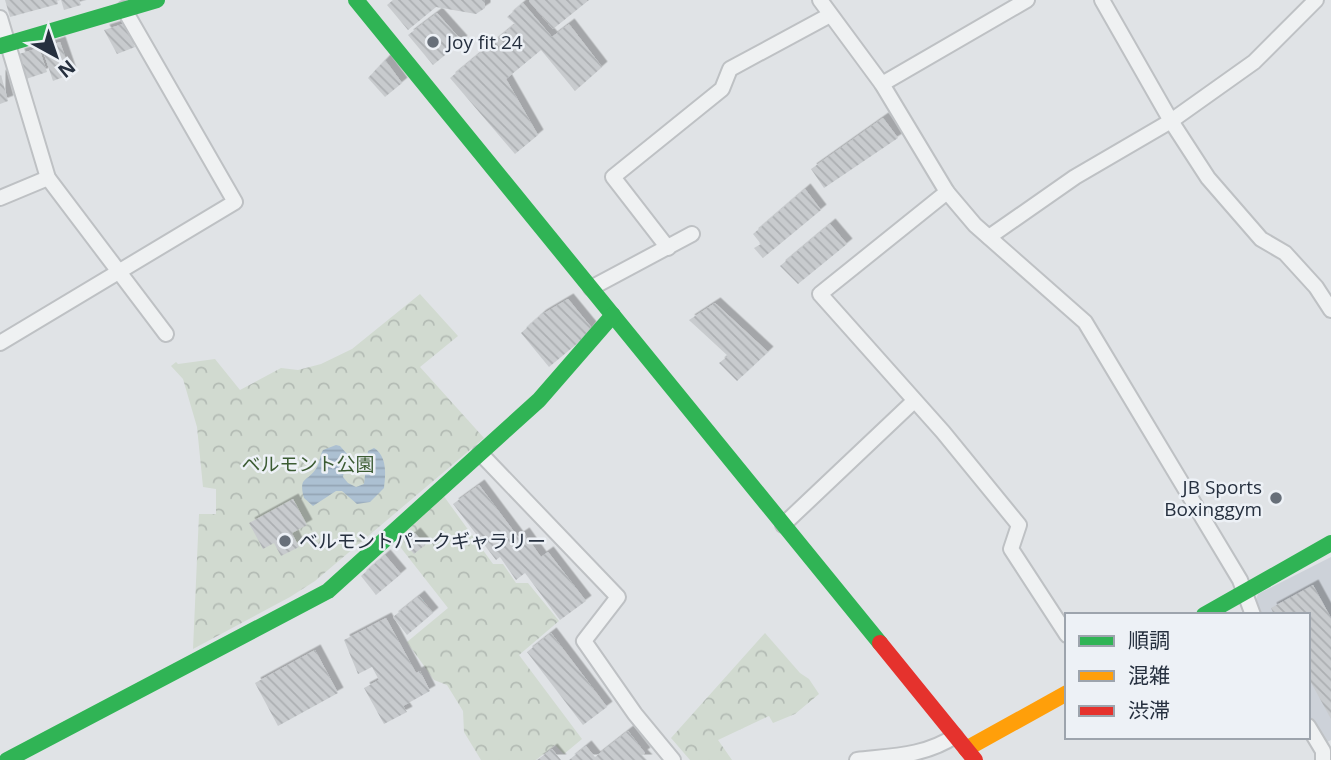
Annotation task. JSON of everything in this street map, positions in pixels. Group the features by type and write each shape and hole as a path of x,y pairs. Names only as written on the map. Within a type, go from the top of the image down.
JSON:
{"street":[{"path":"4,44 157,0"},
{"path":"820,0 883,84 947,192 975,225 1085,323 1240,580 1252,613"},
{"path":"883,84 1027,0"},
{"path":"1102,0 1171,121 1208,178 1261,239 1286,253 1325,289 1331,310"},
{"path":"989,237 1075,177 1171,121 1254,62 1316,0"},
{"path":"362,2 971,755 1065,694"},
{"path":"0,343 235,202 124,9"},
{"path":"668,248 613,177 722,89 730,69 830,15"},
{"path":"0,18 4,44 48,178 166,334"},
{"path":"0,198 48,178"},
{"path":"947,192 820,294 943,432 1019,525 1012,549 1065,632"},
{"path":"591,288 692,234"},
{"path":"7,760 328,591 539,400 613,315"},
{"path":"783,525 914,401"},
{"path":"480,453 618,597 584,641 635,714 673,760"},
{"path":"1207,613 1331,543"},
{"path":"1310,729 1323,751 1323,760"},
{"path":"857,760 916,754 942,745 955,736"}],"shaded area":[{"path":"1331,557 1331,740 1327,742 1320,738 1310,721 1310,613 1257,613 1254,605 1258,594"}],"green space":[{"name":"ベルモント公園","path":"420,294 458,336 420,367 484,438 315,581 193,649 199,514 216,514 216,489 203,487 197,427 183,379 171,366 176,362 178,364 215,359 240,390 281,368 298,370 321,364 352,349"},
{"path":"443,495 493,564 503,564 516,583 528,583 559,621 519,655 582,739 564,754 555,745 536,760 481,760 464,732 463,711 447,685 434,680 407,642 448,608 394,539"},
{"path":"765,633 800,673 809,679 819,694 795,714 773,723 769,716 718,740 732,760 690,760 671,738"}],"water":[{"path":"336,445 347,454 343,477 356,487 364,484 368,451 374,448 381,456 385,471 384,488 370,502 357,504 342,491 336,491 313,506 304,498 303,482 314,472 323,450"}],"building":[{"path":"5,0 57,0 58,4 10,17"},
{"path":"61,0 79,0 81,5 64,10"},
{"path":"393,0 485,0 485,8 476,14 436,7 408,30 387,5"},
{"path":"530,0 589,0 553,29"},
{"path":"523,3 552,37 569,24 602,67 575,91 541,50 506,79 538,135 515,154 450,78 515,24 507,17"},
{"path":"437,13 462,41 433,65 408,35"},
{"path":"123,24 135,47 117,54 104,30"},
{"path":"60,42 71,74 53,81 42,48"},
{"path":"39,48 47,72 26,79 19,54"},
{"path":"385,60 402,83 385,97 368,78"},
{"path":"0,76 8,101 0,104"},
{"path":"883,118 898,138 824,188 811,169"},
{"path":"805,189 821,210 763,258 754,248 761,244 753,234"},
{"path":"830,224 847,244 798,284 780,266"},
{"path":"568,299 591,327 579,342 549,367 521,333 541,315"},
{"path":"715,303 768,352 737,381 719,363 728,356 689,320"},
{"path":"479,485 518,537 524,533 541,557 548,552 586,601 560,620 525,573 516,580 500,557 496,560 453,504"},
{"path":"293,499 307,525 292,533 299,547 281,556 274,543 263,549 249,523"},
{"path":"415,533 425,545 414,554 404,542"},
{"path":"385,555 401,574 376,595 361,576"},
{"path":"1313,585 1331,618 1331,719 1310,681 1310,613 1273,613 1271,608"},
{"path":"419,596 433,613 407,635 393,617"},
{"path":"386,618 416,673 420,671 430,691 403,706 407,712 384,724 364,688 379,680 372,667 358,674 344,640"},
{"path":"551,633 607,707 583,725 527,652"},
{"path":"315,650 338,693 278,726 255,683"},
{"path":"628,731 645,753 642,755 647,760 569,760 586,746 595,757"},
{"path":"552,749 561,760 537,760"}],"traffic: fast":[{"path":"0,46 157,0"},
{"path":"356,0 880,643"},
{"path":"7,760 328,591 539,400 613,315"},
{"path":"1208,613 1331,543"}],"traffic: slow":[{"path":"966,749 1065,694"}],"traffic: jam":[{"path":"880,643 975,760"}],"place":[{"name":"Joy fit 24","path":"433,42"},
{"name":"JB Sports Boxinggym","path":"1276,498"},
{"name":"ベルモントパークギャラリー","path":"285,541"}]}
